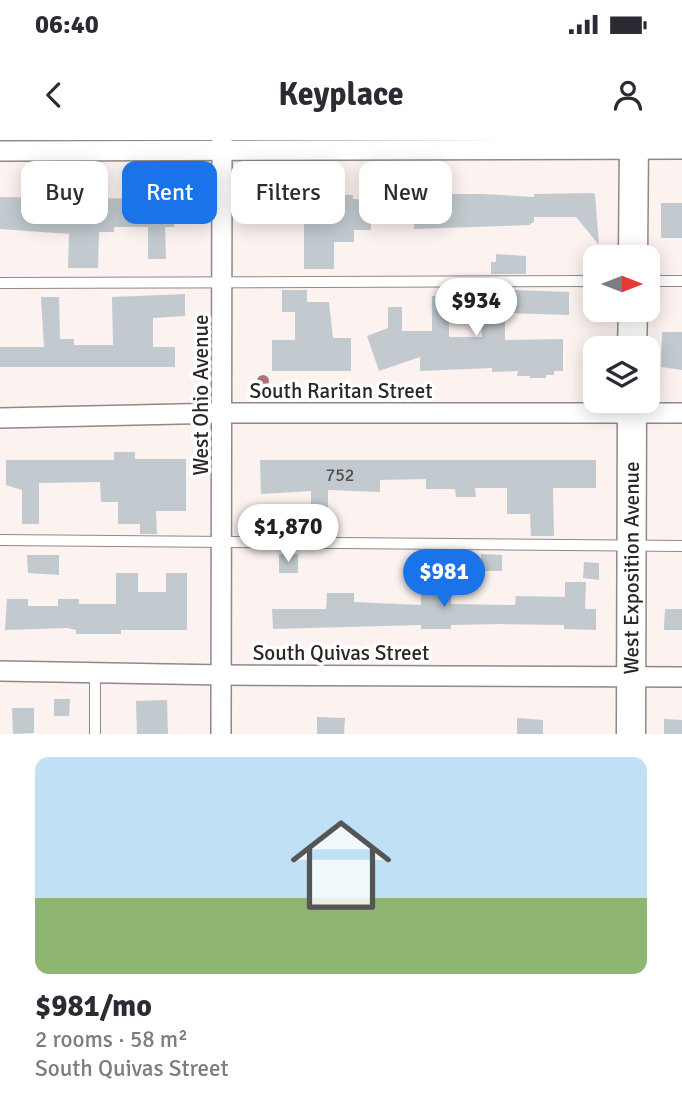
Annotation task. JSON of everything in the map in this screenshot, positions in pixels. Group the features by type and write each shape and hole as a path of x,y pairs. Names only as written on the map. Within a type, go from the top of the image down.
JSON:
{"street":[{"path":"0,150 222,144 634,144 682,149"},
{"name":"West Ohio Avenue","path":"221,734 224,544 222,144"},
{"path":"633,245 634,144"},
{"name":"South Raritan Street","path":"0,418 583,408"},
{"name":"South Raritan Street","path":"660,410 682,413"},
{"name":"West Exposition Avenue","path":"631,734 632,413"},
{"name":"South Quivas Street","path":"0,671 682,677"}],"lane":[{"path":"0,283 223,280 583,281"},
{"path":"660,281 682,281"},
{"path":"0,540 682,546"},
{"path":"95,673 95,734"}],"building":[{"path":"452,194 534,197 534,194 595,194 599,245 576,217 534,217 534,222 529,225 414,229 414,224 452,224"},
{"path":"345,195 353,195 353,199 359,199 359,224 371,224 371,230 354,230 354,242 334,242 334,269 304,269 304,224 345,224"},
{"path":"0,197 21,197 21,224 108,224 108,198 122,198 122,224 174,224 174,227 165,227 166,259 148,259 148,227 114,227 114,232 99,232 98,268 68,268 69,234 0,229"},
{"path":"661,203 682,203 682,238 661,238"},
{"path":"496,254 526,256 526,274 491,274 491,262 496,262"},
{"path":"491,289 569,292 569,315 505,313 505,340 563,339 563,371 554,371 554,375 546,375 546,378 530,378 517,376 518,371 492,372 492,368 420,371 420,357 379,371 367,336 388,328 388,307 402,307 402,331 432,331 432,296 449,296 449,337 482,337 481,293 491,292"},
{"path":"282,290 307,290 307,302 329,302 333,338 351,338 351,371 272,371 272,340 295,340 295,312 282,312"},
{"path":"185,294 185,316 153,318 153,347 175,347 175,367 0,367 0,347 44,347 41,297 59,297 60,339 74,339 74,345 113,345 112,297"},
{"path":"662,332 682,332 682,370 661,367"},
{"path":"114,452 135,452 135,459 186,459 186,511 156,511 157,534 140,534 140,524 118,524 118,502 101,502 100,482 39,483 39,524 22,524 22,490 6,485 6,460 114,460"},
{"path":"260,460 596,460 596,488 553,488 554,536 531,536 530,514 507,514 507,488 475,488 476,497 456,497 455,489 426,489 426,479 380,480 380,492 328,490 328,512 311,512 311,491 261,494"},
{"path":"279,554 298,554 298,573 279,573"},
{"path":"431,554 450,554 451,604 515,605 516,596 565,597 565,582 586,582 585,609 596,609 596,630 564,629 564,625 500,624 451,625 451,629 421,629 421,625 273,629 272,609 326,609 327,593 354,593 354,602 421,605 421,586 432,586"},
{"path":"481,554 502,555 502,571 481,571"},
{"path":"27,555 59,555 59,575 28,573"},
{"path":"584,562 599,563 599,580 583,578"},
{"path":"116,573 138,573 138,592 166,592 166,573 187,573 187,630 121,630 121,634 76,634 76,630 67,628 5,630 7,599 28,599 28,606 58,606 58,599 79,599 79,604 116,604"},
{"path":"665,609 682,609 682,630 664,630"},
{"path":"54,699 70,699 69,716 54,716"},
{"path":"167,700 168,734 137,734 136,701"},
{"path":"12,708 34,708 34,733 13,734"},
{"path":"317,717 345,718 344,734 317,734"},
{"path":"517,718 543,720 543,734 517,734"},
{"path":"664,719 682,720 682,734 664,734"}]}
